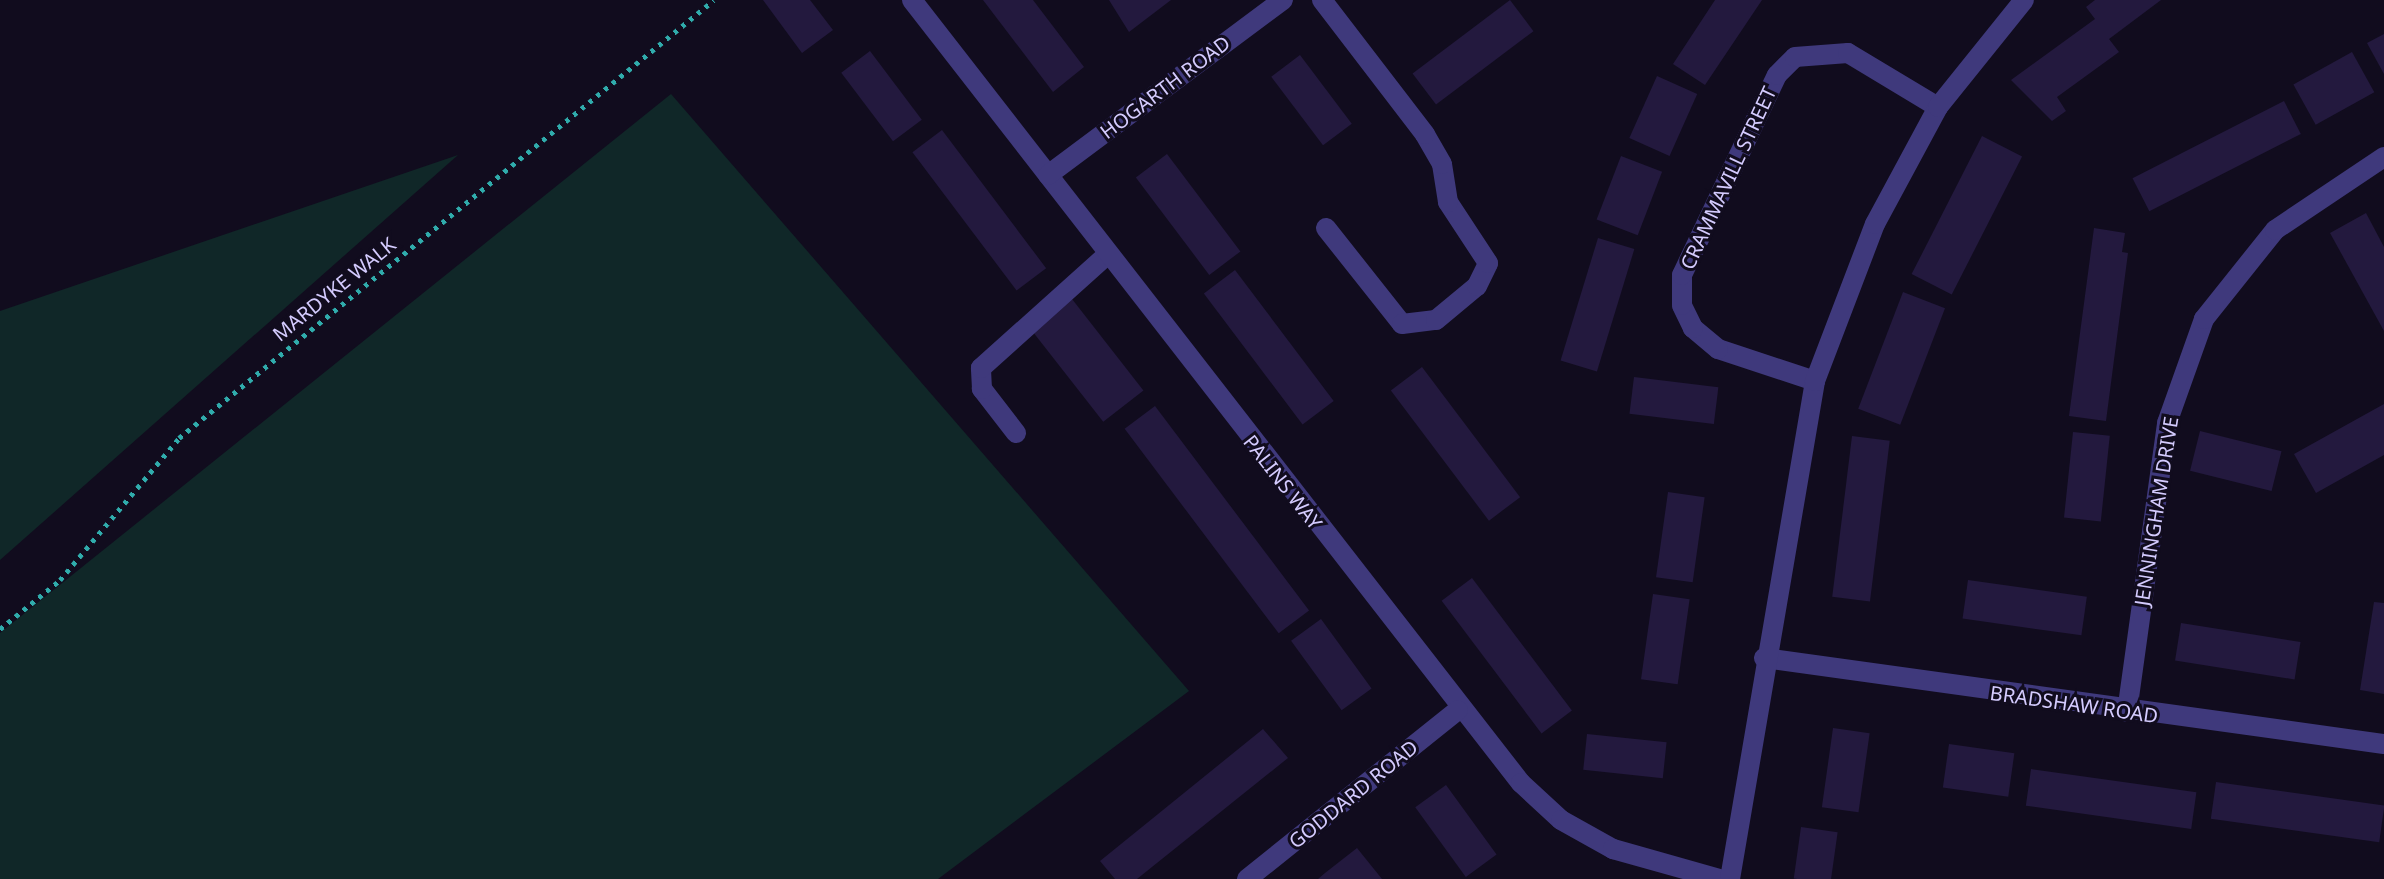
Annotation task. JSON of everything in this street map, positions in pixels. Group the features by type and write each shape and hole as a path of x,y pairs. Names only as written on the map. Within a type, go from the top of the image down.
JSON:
{"street":[{"name":"PALINS WAY","path":"912,0 1458,710 1561,820 1626,854 1720,879"},
{"name":"HOGARTH ROAD","path":"1048,175 1283,0"},
{"path":"1322,0 1425,134 1442,164 1448,202 1488,263 1477,286 1436,320 1402,324 1326,228"},
{"path":"1730,879 1764,658 1815,381 1875,224 1938,107 2024,0"},
{"name":"CRAMMAVILL STREET","path":"1815,381 1718,349 1693,328 1682,305 1682,275 1777,75 1795,57 1848,53 1938,107"},
{"name":"JENNINGHAM DRIVE","path":"2127,712 2167,423 2204,319 2275,230 2384,157"},
{"path":"1016,433 982,389 981,368 1107,255"},
{"name":"BRADSHAW ROAD","path":"1764,658 2127,712 2384,744"},
{"name":"GODDARD ROAD","path":"1247,879 1458,710"}],"path":[{"name":"MARDYKE WALK","path":"0,629 60,580 179,438 714,0"}],"green space":[{"path":"671,94 1189,691 938,879 0,879 0,633"},
{"path":"458,155 0,560 0,311"}],"building":[{"path":"763,0 810,0 833,30 802,53"},
{"path":"983,0 1033,0 1084,67 1053,92"},
{"path":"1109,0 1171,0 1129,32"},
{"path":"1510,0 1533,31 1436,105 1413,73"},
{"path":"1715,0 1762,0 1705,85 1673,64"},
{"path":"2095,0 2161,0 2109,39 2119,52 2057,97 2066,111 2052,121 2011,80 2095,19 2086,7"},
{"path":"2384,34 2384,74 2367,43"},
{"path":"870,51 922,120 893,141 841,73"},
{"path":"2352,52 2374,92 2316,125 2293,84"},
{"path":"1300,55 1352,124 1323,145 1271,77"},
{"path":"1657,76 1697,94 1670,156 1629,138"},
{"path":"2284,101 2301,134 2149,211 2133,178"},
{"path":"942,130 1046,268 1017,290 912,152"},
{"path":"1982,136 2022,156 1952,295 1912,274"},
{"path":"1167,154 1240,251 1209,275 1136,177"},
{"path":"1621,156 1662,172 1638,235 1597,219"},
{"path":"2366,213 2384,247 2384,331 2330,233"},
{"path":"2094,228 2125,233 2122,252 2128,253 2106,421 2069,416"},
{"path":"1598,238 1634,249 1597,372 1561,360"},
{"path":"1235,270 1334,401 1303,424 1204,293"},
{"path":"1903,292 1945,308 1900,425 1858,409"},
{"path":"1072,299 1143,390 1103,422 1032,330"},
{"path":"1422,367 1520,497 1489,521 1391,390"},
{"path":"1634,377 1718,387 1714,424 1629,414"},
{"path":"2384,404 2384,455 2316,493 2294,454"},
{"path":"1155,406 1309,610 1279,633 1125,429"},
{"path":"2200,431 2282,451 2272,491 2190,471"},
{"path":"2073,432 2110,436 2101,521 2064,518"},
{"path":"1852,436 1890,441 1870,601 1832,597"},
{"path":"1668,492 1705,497 1693,582 1656,577"},
{"path":"1472,578 1572,711 1542,733 1442,601"},
{"path":"1968,580 2087,597 2081,635 1963,619"},
{"path":"1653,594 1690,599 1678,684 1641,679"},
{"path":"2374,602 2384,603 2384,694 2360,690"},
{"path":"1321,619 1372,689 1342,710 1291,641"},
{"path":"2181,623 2301,642 2295,679 2175,661"},
{"path":"1833,728 1870,733 1859,812 1822,807"},
{"path":"1263,729 1288,758 1137,879 1115,879 1100,861"},
{"path":"1587,734 1667,742 1663,778 1583,770"},
{"path":"1949,744 2014,753 2008,797 1943,788"},
{"path":"2031,769 2196,792 2191,829 2026,806"},
{"path":"2216,782 2384,806 2379,842 2211,819"},
{"path":"1446,785 1497,855 1466,877 1415,807"},
{"path":"1801,827 1838,832 1831,879 1794,878"},
{"path":"1357,848 1382,879 1318,879 1325,873"}]}
